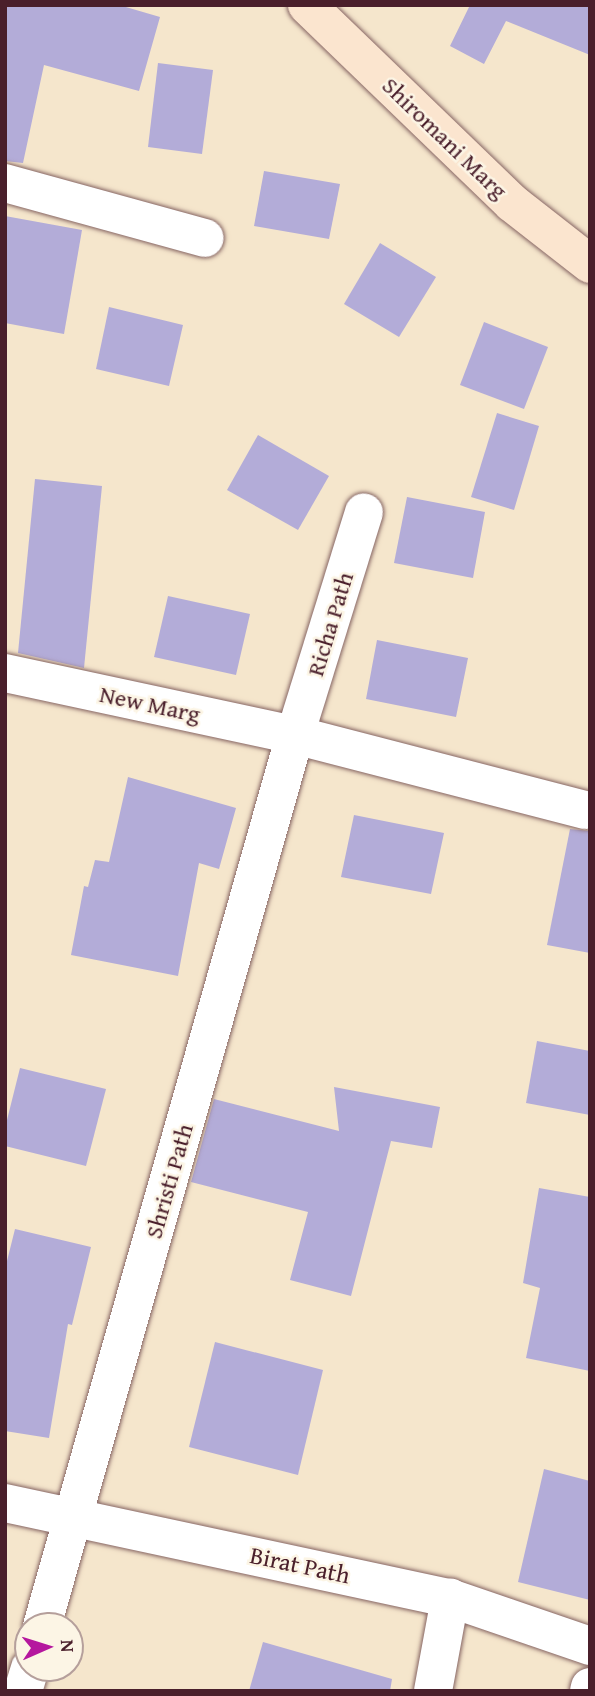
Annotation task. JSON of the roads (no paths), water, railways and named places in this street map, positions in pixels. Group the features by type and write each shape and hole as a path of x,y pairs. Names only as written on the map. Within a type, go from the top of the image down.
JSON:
{"street":[{"name":"Shiromani Marg","path":"307,5 512,203 590,264"},
{"path":"5,183 205,237"},
{"name":"Richa Path","path":"295,735 364,512"},
{"name":"New Marg","path":"5,673 295,735 584,810"},
{"name":"Shristi Path","path":"46,1612 295,735"},
{"name":"Birat Path","path":"5,1503 450,1598 590,1646"},
{"path":"432,1691 450,1598"}]}
